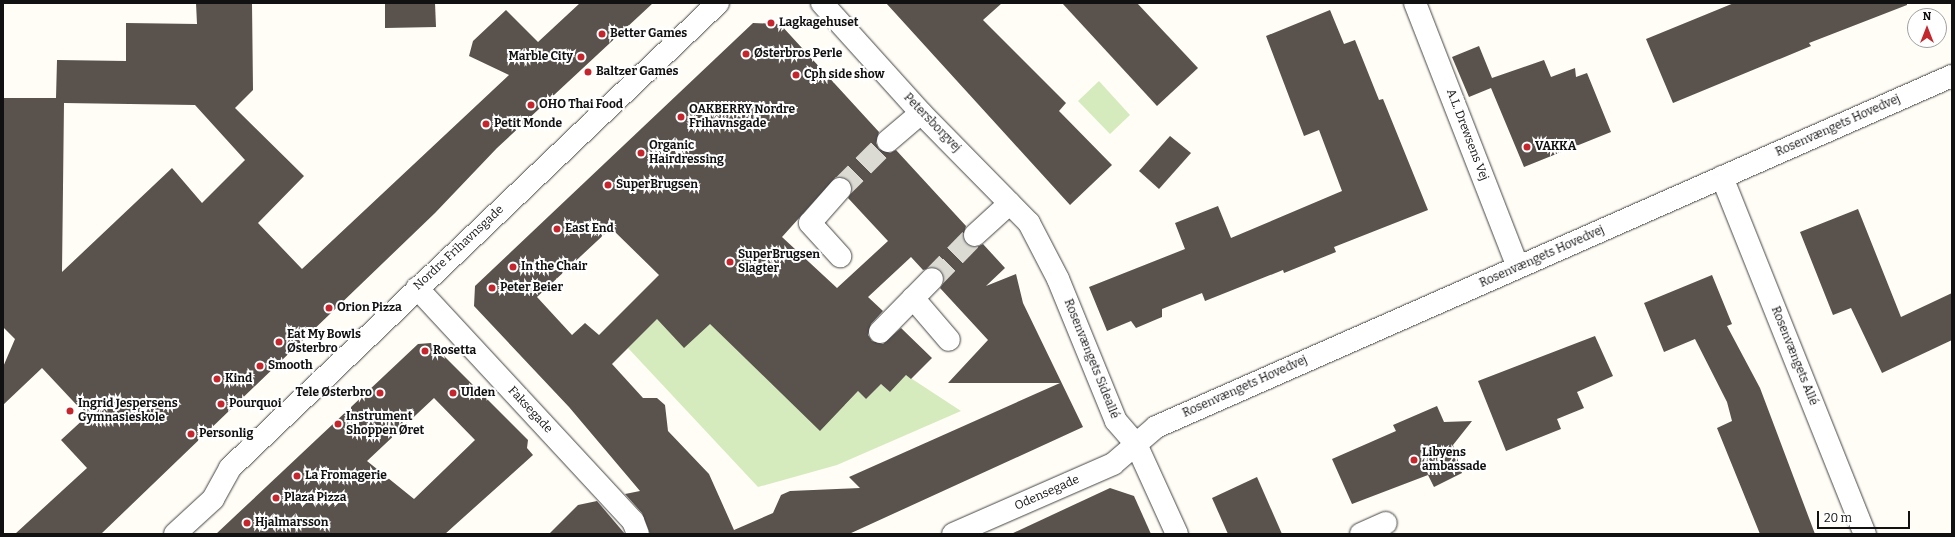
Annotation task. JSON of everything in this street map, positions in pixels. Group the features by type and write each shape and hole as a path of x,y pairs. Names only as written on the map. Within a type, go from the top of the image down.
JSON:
{"street":[{"name":"Nordre Frihavnsgade","path":"175,534 213,499 230,468 417,288 718,3"},
{"name":"Petersborgvej","path":"822,3 921,112 1010,203 1042,244"},
{"name":"A.L. Drewsens Vej","path":"1415,3 1518,267"},
{"name":"Rosenvængets Hovedvej","path":"1136,444 1156,427 1952,76"},
{"path":"888,141 921,112"},
{"name":"Rosenvængets Allé","path":"1722,177 1865,534"},
{"path":"840,189 810,223 840,256"},
{"path":"975,235 1010,203"},
{"name":"Rosenvængets Sideallé","path":"1042,244 1116,421 1136,444 1178,534"},
{"path":"880,332 932,279"},
{"name":"Faksegade","path":"417,288 633,521 638,534"},
{"path":"913,298 949,340"},
{"name":"Odensegade","path":"953,534 1113,464 1136,444"},
{"path":"1361,534 1386,524"}],"green space":[{"path":"1099,81 1130,115 1110,134 1078,101"},
{"path":"680,295 813,423 837,398 845,405 858,391 866,399 881,384 890,392 906,375 961,411 837,465 758,487 628,348"}],"building":[{"path":"196,3 252,3 253,90 235,108 304,176 258,223 302,269 509,75 469,56 473,41 506,10 538,42 580,3 653,3 497,148 435,213 101,534 15,534 87,468 61,440 87,416 42,368 3,405 3,367 15,339 3,327 3,98 56,98 57,60 126,61 126,23 197,24","holes":["64,103 195,105 245,160 202,203 172,168 62,272"]},
{"path":"385,3 435,3 436,27 385,28"},
{"path":"886,3 1002,3 983,20 1066,103 1059,111 1112,165 1070,205"},
{"path":"1062,3 1137,3 1198,68 1157,106"},
{"path":"1734,3 1907,3 1907,5 1809,43 1811,46 1673,103 1646,39"},
{"path":"1330,10 1344,44 1355,40 1379,100 1383,99 1428,210 1334,247 1336,252 1284,273 1283,270 1205,301 1202,293 1162,309 1162,317 1136,328 1131,321 1107,331 1089,287 1185,249 1175,223 1218,206 1231,238 1342,191 1319,130 1304,136 1266,36"},
{"path":"753,23 780,24 879,132 876,143 879,149 890,153 896,150 966,226 963,237 966,244 977,247 983,244 1005,268 986,286 1016,274 1023,303 1083,427 849,534 650,534 642,513 625,494 640,491 569,407 474,306 475,286","holes":["836,177 849,180 852,191 848,198 888,241 837,288 782,237","611,228 659,275 599,335 585,323 572,335 537,297","911,257 923,270 935,267 941,270 944,282 940,288 988,340 948,383 1060,383 849,477 860,488 790,491 781,495 773,513 734,530 709,474 668,431 665,405 657,398 643,398 612,364 657,319 684,348 710,324 820,431 858,391 866,399 881,384 890,392 906,375 911,379 932,358 901,328 883,344 872,341 868,335 871,324 883,311 868,297"]},
{"path":"1479,46 1492,78 1544,60 1551,77 1575,68 1576,77 1587,73 1611,132 1524,167 1491,88 1469,97 1452,57"},
{"path":"1170,136 1191,153 1159,189 1139,171"},
{"path":"1858,209 1901,317 1952,293 1952,340 1882,373 1851,308 1833,315 1800,232"},
{"path":"1712,275 1732,324 1727,326 1760,388 1815,534 1760,534 1717,428 1732,421 1727,402 1695,339 1664,352 1644,303"},
{"path":"1595,336 1613,376 1577,392 1584,408 1557,419 1561,429 1506,451 1478,381"},
{"path":"431,343 528,440 527,448 533,455 445,534 216,534 418,344","holes":["434,398 475,440 414,499 367,461"]},
{"path":"1437,406 1444,422 1472,421 1453,445 1462,473 1434,487 1428,475 1352,504 1332,459 1396,431 1393,425"},
{"path":"1257,477 1282,534 1228,534 1212,498"},
{"path":"1110,488 1134,496 1151,534 1011,534"},
{"path":"597,501 625,534 549,534 578,505"}],"tunnel":[{"path":"840,189 888,141"},
{"path":"932,279 975,235"}],"place":[{"name":"Lagkagehuset","path":"771,23"},
{"name":"Better Games","path":"602,34"},
{"name":"Østerbros Perle","path":"746,54"},
{"name":"Marble City","path":"581,57"},
{"name":"Baltzer Games","path":"588,72"},
{"name":"Cph side show","path":"796,75"},
{"name":"OHO Thai Food","path":"531,105"},
{"name":"OAKBERRY Nordre Frihavnsgade","path":"681,117"},
{"name":"Petit Monde","path":"486,124"},
{"name":"VAKKA","path":"1527,147"},
{"name":"Organic Hairdressing","path":"641,153"},
{"name":"SuperBrugsen","path":"608,185"},
{"name":"East End","path":"557,229"},
{"name":"SuperBrugsen Slagter","path":"730,262"},
{"name":"In the Chair","path":"513,267"},
{"name":"Peter Beier","path":"492,288"},
{"name":"Orion Pizza","path":"329,308"},
{"name":"Eat My Bowls Østerbro","path":"279,342"},
{"name":"Rosetta","path":"425,351"},
{"name":"Smooth","path":"260,366"},
{"name":"Kind","path":"217,379"},
{"name":"Tele Østerbro","path":"380,393"},
{"name":"Ulden","path":"453,393"},
{"name":"Pourquoi","path":"221,404"},
{"name":"Ingrid Jespersens Gymnasieskole","path":"70,411"},
{"name":"Instrument Shoppen Øret","path":"338,424"},
{"name":"Personlig","path":"191,434"},
{"name":"Libyens ambassade","path":"1414,460"},
{"name":"La Fromagerie","path":"297,476"},
{"name":"Plaza Pizza","path":"276,498"},
{"name":"Hjalmarsson","path":"247,523"}]}
